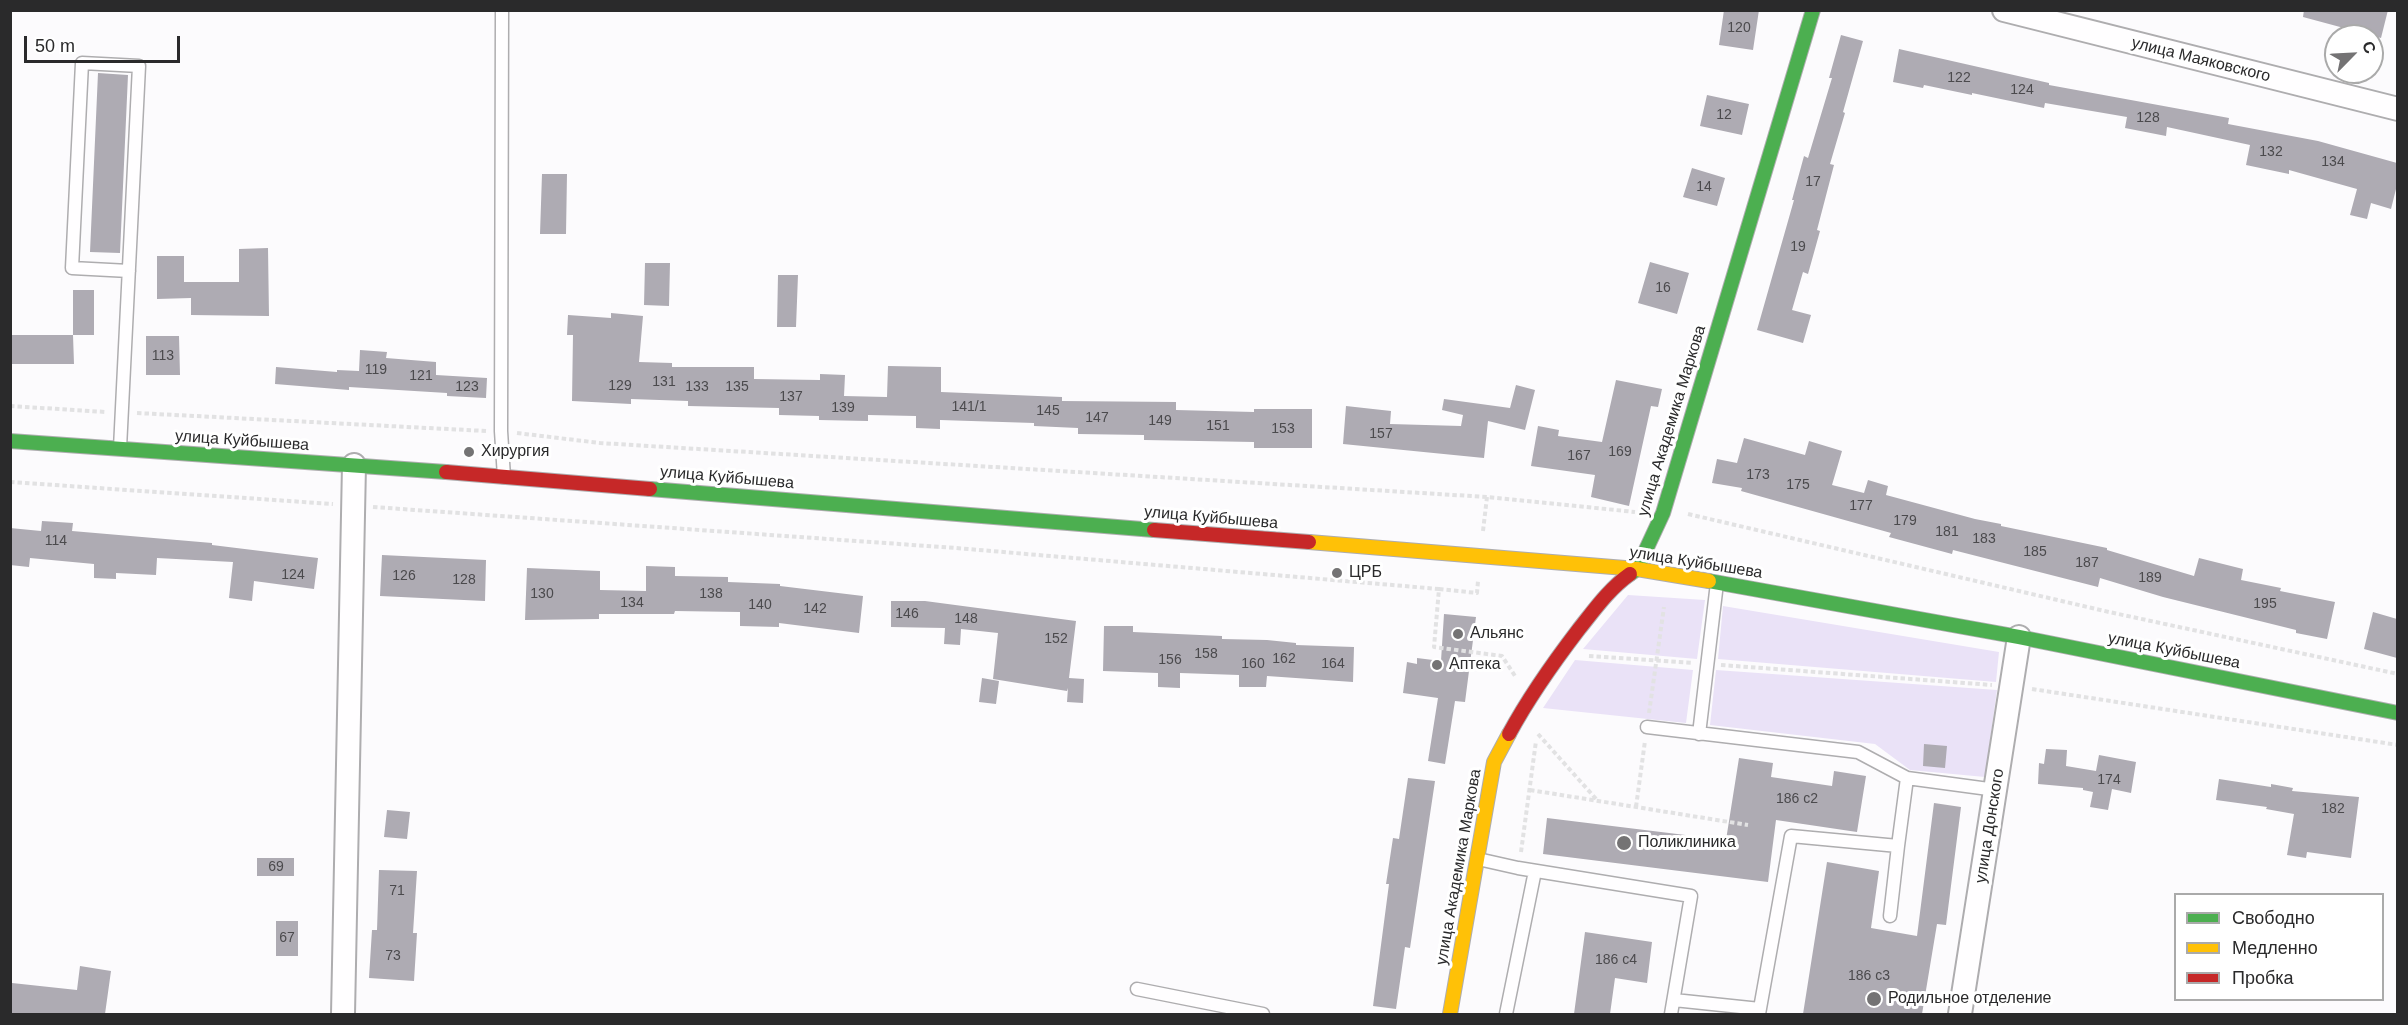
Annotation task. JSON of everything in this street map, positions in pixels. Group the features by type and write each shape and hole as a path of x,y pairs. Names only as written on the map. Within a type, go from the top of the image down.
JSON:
{"street":[{"name":"улица Академика Маркова","path":"1450,1014 1494,762 1529,697 1563,650 1612,587 1637,569 1663,513 1813,10"},
{"name":"улица Маяковского","path":"2004,10 2397,109"},
{"name":"улица Куйбышева","path":"10,441 354,465 1637,569 2019,637 2397,713"},
{"path":"343,1014 354,465"},
{"name":"улица Донского","path":"1960,1014 2019,637"}],"lane":[{"path":"502,10 501,431 504,477"},
{"path":"120,449 121,413 129,271 139,66 82,63 72,268 129,271"},
{"path":"1699,734 1717,582"},
{"path":"1647,728 1858,752 1907,778 1996,790"},
{"path":"1890,915 1907,778"},
{"path":"1674,1000 1759,1012 1791,836 1898,846"},
{"path":"1477,859 1535,871 1691,896 1671,1014"},
{"path":"1506,1014 1535,871"},
{"path":"1137,989 1263,1014"}],"path":[{"path":"10,406 501,431 600,443 1487,497 1703,515 2109,612 2397,675"},
{"path":"10,482 343,505"},
{"path":"367,507 956,548 1439,589 1434,647 1502,656 1529,697"},
{"path":"1636,807 1664,607"},
{"path":"1563,650 1574,655 2012,686 2397,745"},
{"path":"1537,734 1599,801"},
{"path":"1529,790 1748,825"}],"shaded area":[{"path":"1628,595 1705,600 1697,659 1583,649"},
{"path":"1723,606 1999,652 1996,682 1718,659"},
{"path":"1575,660 1693,670 1686,723 1543,708"},
{"path":"1716,670 1997,690 1985,777 1910,770 1875,744 1710,725"}],"building":[{"path":"1724,10 1759,10 1753,50 1719,45"},
{"path":"2304,10 2388,10 2384,26 2384,24 2329,24 2303,17"},
{"path":"1841,35 1863,41 1830,164 1834,165 1817,230 1820,231 1808,274 1803,272 1792,310 1811,315 1803,343 1757,330 1794,200 1792,200 1804,156 1808,158 1832,78 1829,78"},
{"path":"1899,49 2049,83 2049,85 2229,118 2228,124 2318,141 2397,163 2397,185 2391,209 2371,203 2367,219 2350,215 2357,189 2289,170 2289,174 2246,165 2250,145 2167,127 2166,136 2125,128 2127,117 2045,103 2044,108 1972,93 1972,95 1924,85 1923,88 1893,82"},
{"path":"98,73 128,75 120,253 90,252"},
{"path":"1707,95 1749,104 1742,135 1700,126"},
{"path":"1692,168 1725,178 1717,206 1683,197"},
{"path":"542,174 567,174 566,234 540,234"},
{"path":"268,248 269,316 191,315 191,298 157,299 157,256 184,256 184,282 239,282 239,249"},
{"path":"1650,262 1689,273 1677,314 1638,303"},
{"path":"645,263 670,263 669,306 644,305"},
{"path":"778,275 798,275 796,327 777,327"},
{"path":"73,290 94,290 94,335 73,335"},
{"path":"611,313 643,316 639,362 672,363 672,367 754,367 754,379 820,380 820,374 845,375 844,396 887,397 888,366 941,367 941,392 1062,397 1062,401 1176,402 1176,410 1254,412 1254,409 1312,409 1312,448 1254,448 1254,442 1144,440 1144,435 1078,434 1078,428 1034,426 1034,423 940,420 940,429 916,428 916,416 868,415 868,421 819,420 819,416 779,415 779,408 688,406 688,401 631,399 631,404 572,401 573,335 567,335 568,315 611,318"},
{"path":"10,335 73,335 74,364 10,364"},
{"path":"146,336 179,336 180,375 146,375"},
{"path":"360,350 387,352 386,358 436,362 436,375 487,378 486,398 447,396 447,393 349,387 349,390 275,384 276,367 337,372 337,370 359,371"},
{"path":"1616,380 1662,389 1658,407 1651,406 1629,506 1591,497 1595,475 1531,466 1538,426 1559,430 1558,436 1602,442"},
{"path":"1516,385 1535,390 1525,430 1488,421 1484,458 1343,444 1346,406 1391,411 1390,424 1461,426 1463,415 1442,410 1444,399 1510,408"},
{"path":"1744,438 1805,455 1809,441 1842,451 1832,485 1864,493 1868,480 1888,486 1886,495 2001,524 2001,526 2107,548 2107,550 2194,576 2199,558 2243,569 2241,580 2281,588 2280,591 2335,602 2327,639 2296,633 2296,630 2163,597 2100,578 2098,587 1953,550 1952,554 1889,537 1891,533 1741,491 1742,488 1712,483 1717,459 1737,463"},
{"path":"42,521 73,523 72,531 212,543 212,545 318,558 314,589 254,581 252,601 229,598 233,562 157,558 156,575 116,573 116,579 94,578 94,564 30,558 29,567 10,565 10,528 41,531"},
{"path":"382,555 486,560 485,601 380,596"},
{"path":"646,566 675,567 675,576 728,577 728,582 780,584 780,586 863,596 859,633 779,623 779,627 740,626 740,612 675,611 674,614 599,614 599,619 525,620 527,568 600,571 600,590 646,591"},
{"path":"891,601 925,601 1076,621 1069,678 1084,679 1083,703 1067,702 1068,688 1067,691 993,679 998,633 961,629 960,645 944,644 945,628 891,627"},
{"path":"2373,612 2397,619 2397,658 2364,649"},
{"path":"1444,614 1476,617 1465,702 1455,701 1445,764 1428,761 1438,698 1403,693 1407,662 1417,664 1417,658 1441,661"},
{"path":"1104,626 1133,626 1133,632 1222,636 1222,639 1354,647 1353,682 1267,676 1266,687 1239,687 1239,675 1180,673 1180,688 1158,687 1158,673 1103,671"},
{"path":"982,678 999,681 996,704 979,702"},
{"path":"1924,744 1947,746 1945,768 1923,766"},
{"path":"2046,749 2067,750 2066,766 2096,771 2099,755 2136,762 2131,793 2112,789 2108,810 2090,807 2093,792 2083,790 2083,788 2038,784 2039,763 2044,764"},
{"path":"1739,758 1773,763 1771,777 1832,786 1834,771 1866,776 1857,832 1776,820 1768,882 1543,854 1547,818 1726,840"},
{"path":"1408,778 1435,781 1410,948 1405,947 1396,1009 1373,1006 1393,838 1399,839"},
{"path":"2219,779 2271,787 2271,784 2293,788 2292,791 2359,797 2351,858 2307,852 2306,858 2287,855 2294,814 2266,809 2267,807 2216,800"},
{"path":"1934,803 1961,807 1946,925 1937,924 1922,1014 1803,1014 1827,862 1879,871 1871,928 1917,936"},
{"path":"387,810 410,812 407,839 384,837"},
{"path":"257,858 294,858 294,876 257,876"},
{"path":"379,870 417,871 413,933 417,933 414,981 369,978 372,930 377,930"},
{"path":"276,921 298,921 298,956 276,956"},
{"path":"1585,932 1652,942 1647,983 1615,978 1610,1014 1574,1014"},
{"path":"80,966 111,971 105,1014 10,1014 12,983 77,990"}],"traffic: fast":[{"path":"1630,574 1637,569 1663,513 1813,10"},
{"path":"10,441 446,472"},
{"path":"650,489 1154,530"},
{"path":"1709,581 2019,637 2398,713"}],"traffic: slow":[{"path":"1309,542 1637,569 1709,581"},
{"path":"1450,1014 1494,762 1509,734"}],"traffic: jam":[{"path":"446,472 650,489"},
{"path":"1154,530 1309,542"},
{"path":"1509,734 1533,693 1569,642 1615,586 1630,574"}],"place":[{"name":"Хирургия","path":"469,452"},
{"name":"ЦРБ","path":"1337,573"},
{"name":"Альянс","path":"1458,634"},
{"name":"Аптека","path":"1437,665"},
{"name":"Поликлиника","path":"1624,843"},
{"name":"Родильное отделение","path":"1874,999"}]}
